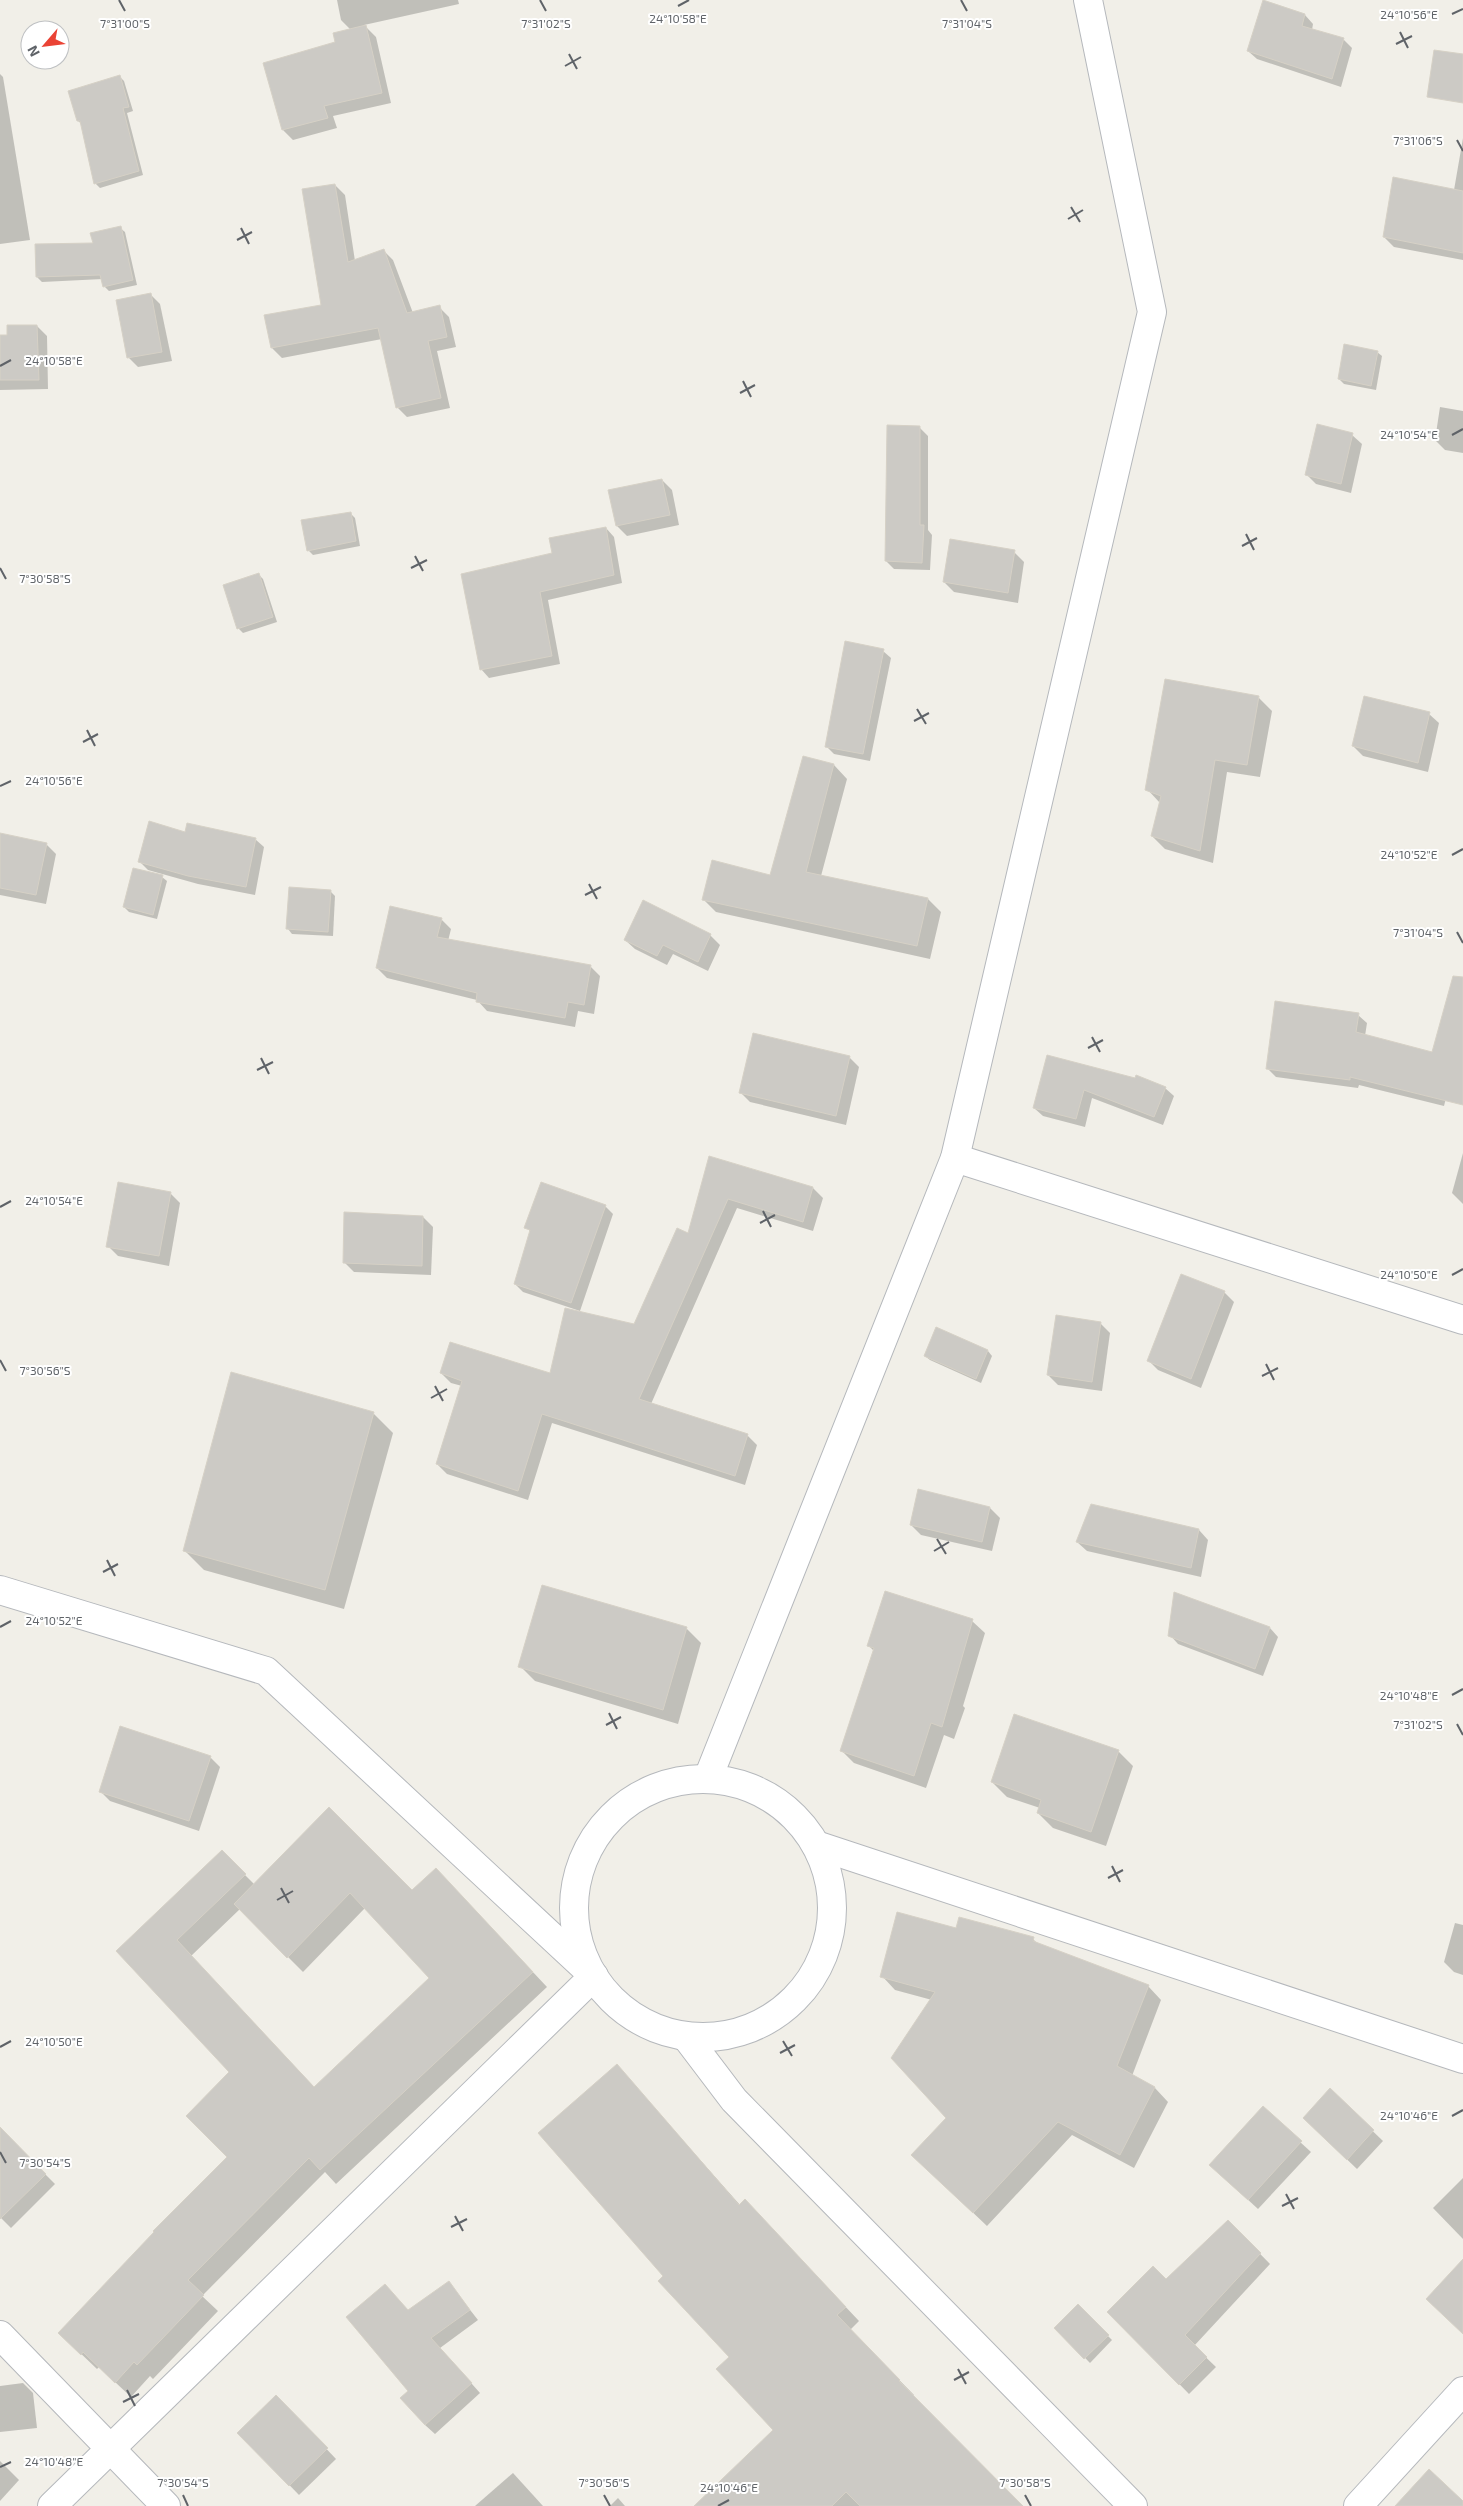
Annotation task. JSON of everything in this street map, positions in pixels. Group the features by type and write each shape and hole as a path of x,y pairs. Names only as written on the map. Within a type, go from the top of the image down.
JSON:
{"street":[{"path":"708,1778 955,1158 1152,312 1088,0"},
{"path":"955,1158 1463,1320"},
{"path":"0,1590 266,1671 594,1976 633,2017 688,2038 728,2036 766,2022 799,1997 822,1963 832,1924 830,1883 816,1845 789,1810 751,1787 708,1778 668,1782 632,1798 603,1825 582,1860 574,1899 578,1939 594,1976"},
{"path":"816,1845 1463,2059"},
{"path":"52,2506 594,1976"},
{"path":"688,2038 734,2100 1133,2506"},
{"path":"0,2335 112,2448 166,2506"},
{"path":"1358,2506 1462,2395"}],"building":[{"path":"1263,0 1305,14 1302,26 1344,38 1332,79 1247,51"},
{"path":"366,25 382,93 324,106 328,118 282,130 263,63 335,42 333,33"},
{"path":"1434,50 1463,54 1463,103 1427,97"},
{"path":"120,75 129,107 123,108 139,171 94,184 80,121 77,121 68,91"},
{"path":"1393,177 1463,191 1463,253 1383,237"},
{"path":"335,184 348,262 384,249 407,313 440,305 447,337 428,341 441,398 396,408 378,328 271,348 264,315 321,305 302,189"},
{"path":"121,226 133,280 103,287 100,275 36,277 35,244 93,243 90,233"},
{"path":"151,293 162,352 127,358 116,300"},
{"path":"7,325 37,325 39,380 0,380 0,335 7,335"},
{"path":"1344,344 1378,351 1371,386 1338,379"},
{"path":"1317,424 1353,433 1341,484 1305,475"},
{"path":"887,425 920,426 920,525 924,525 922,563 885,561"},
{"path":"662,479 670,515 616,526 608,490"},
{"path":"351,512 356,541 307,551 301,520"},
{"path":"606,527 614,575 540,592 552,656 480,670 461,574 552,553 549,538"},
{"path":"950,539 1015,550 1008,593 943,582"},
{"path":"259,573 273,617 237,629 223,585"},
{"path":"845,641 884,649 863,754 825,747"},
{"path":"1165,679 1259,696 1247,765 1215,760 1200,851 1151,836 1161,796 1145,790"},
{"path":"1364,696 1430,712 1418,763 1352,746"},
{"path":"803,756 834,764 806,872 928,898 917,946 702,900 712,860 770,875"},
{"path":"149,821 185,832 187,823 256,838 246,887 188,876 138,862"},
{"path":"0,833 47,843 36,895 0,888"},
{"path":"133,868 163,875 153,915 123,907"},
{"path":"289,887 331,890 328,932 286,929"},
{"path":"643,900 711,934 698,962 663,945 657,956 624,940"},
{"path":"390,906 442,918 437,937 591,965 584,1005 568,1002 565,1018 476,1002 477,993 376,968"},
{"path":"1453,976 1463,977 1463,1105 1350,1077 1350,1080 1266,1069 1275,1001 1359,1013 1356,1032 1432,1052"},
{"path":"753,1033 850,1056 836,1116 739,1093"},
{"path":"1047,1055 1135,1078 1136,1075 1166,1087 1154,1117 1084,1090 1076,1119 1033,1108"},
{"path":"709,1156 813,1187 803,1222 728,1199 639,1399 748,1434 735,1476 542,1414 518,1491 436,1464 462,1381 440,1373 450,1342 550,1373 565,1308 634,1324 677,1228 688,1233"},
{"path":"118,1182 171,1192 159,1256 106,1247"},
{"path":"541,1182 606,1205 571,1303 514,1284 530,1230 524,1228"},
{"path":"344,1212 423,1216 422,1266 343,1263"},
{"path":"1181,1274 1225,1291 1191,1379 1147,1361"},
{"path":"1056,1315 1101,1322 1092,1382 1047,1375"},
{"path":"936,1327 988,1350 976,1379 924,1356"},
{"path":"231,1372 374,1412 325,1590 183,1551"},
{"path":"918,1489 990,1507 982,1542 910,1525"},
{"path":"1091,1504 1199,1529 1191,1568 1076,1542"},
{"path":"542,1585 687,1627 663,1710 518,1667"},
{"path":"885,1591 973,1619 942,1727 931,1723 914,1776 840,1751 874,1648 867,1646"},
{"path":"1174,1592 1270,1627 1255,1669 1168,1636"},
{"path":"1014,1714 1119,1750 1091,1832 1037,1813 1041,1800 991,1782"},
{"path":"120,1726 211,1756 189,1821 99,1792"},
{"path":"329,1807 412,1890 436,1868 533,1972 320,2170 309,2158 188,2280 204,2295 137,2365 134,2362 115,2383 83,2352 81,2355 58,2333 153,2231 227,2157 186,2116 229,2072 116,1951 222,1850 246,1874 177,1940 314,2087 429,1978 350,1893 287,1958 234,1904"},
{"path":"897,1912 956,1928 959,1917 1034,1937 1033,1941 1149,1985 1117,2066 1155,2087 1120,2155 1058,2122 973,2213 911,2155 946,2118 891,2058 935,1992 880,1977"},
{"path":"617,2064 739,2205 745,2199 846,2307 837,2315 899,2381 1023,2506 860,2506 846,2492 832,2506 694,2506 773,2430 716,2369 729,2357 658,2281 663,2276 538,2133"},
{"path":"1330,2088 1374,2130 1347,2160 1303,2118"},
{"path":"1263,2106 1302,2141 1248,2200 1209,2165"},
{"path":"0,2127 46,2174 0,2219"},
{"path":"1228,2220 1261,2253 1185,2335 1207,2357 1179,2385 1107,2312 1153,2266 1166,2279"},
{"path":"1463,2259 1463,2334 1426,2299"},
{"path":"449,2281 470,2310 431,2338 472,2383 425,2425 400,2398 408,2391 346,2317 385,2284 408,2310"},
{"path":"1078,2304 1109,2335 1084,2359 1054,2328"},
{"path":"276,2395 328,2448 289,2486 237,2433"},
{"path":"1429,2469 1463,2501 1463,2506 1395,2506"}]}
